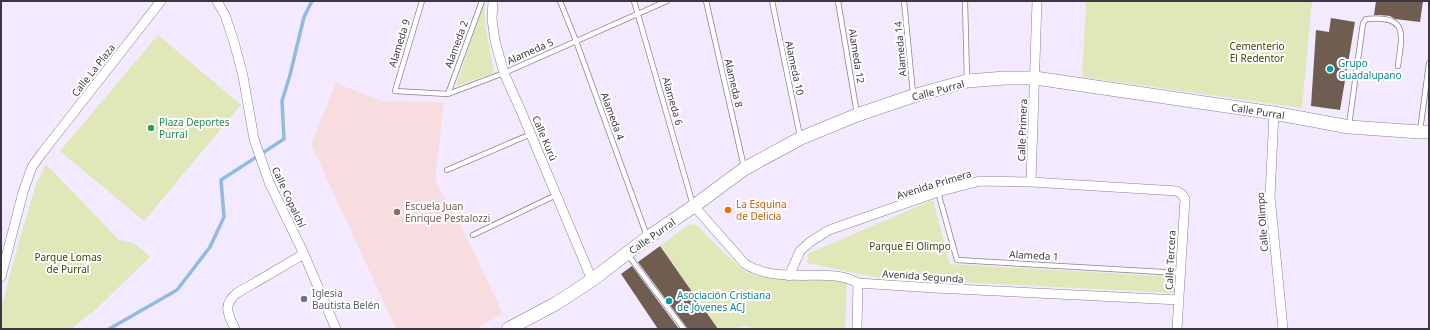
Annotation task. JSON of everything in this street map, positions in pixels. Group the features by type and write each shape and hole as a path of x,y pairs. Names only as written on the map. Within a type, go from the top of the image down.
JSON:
{"street":[{"name":"Calle La Plaza","path":"1,277 23,192 32,166 161,1"},
{"name":"Calle Copalchí","path":"218,1 225,15 242,69 254,139 269,182 304,254 336,329"},
{"name":"Calle Kurú","path":"492,1 492,19 495,41 504,73 592,280"},
{"name":"Calle Primera","path":"1031,182 1037,1"},
{"name":"Calle Purral","path":"508,329 557,303 592,280 647,238 744,169 801,138 857,115 913,96 967,81 1005,78 1035,78 1104,90 1274,113 1349,127 1425,132"},
{"name":"Calle Olimpo","path":"1274,113 1270,196 1283,329"},
{"name":"Avenida Primera","path":"789,276 800,251 810,242 829,230 938,192 980,181 1031,182 1177,191 1182,194"},
{"name":"Calle Tercera","path":"1177,329 1185,199 1182,194"},
{"name":"Avenida Segunda","path":"694,206 745,264 755,270 789,276 838,275 849,278 858,283 1179,300"},
{"path":"235,329 229,316 227,306 230,298 304,254"},
{"path":"857,329 858,283"}],"lane":[{"name":"Alameda 9","path":"395,91 422,1"},
{"name":"Alameda 2","path":"448,94 482,1"},
{"name":"Alameda 4","path":"560,1 576,40 647,238"},
{"name":"Alameda 6","path":"634,1 694,206"},
{"name":"Alameda 5","path":"395,91 448,94 504,73 576,40 668,1"},
{"name":"Alameda 8","path":"706,1 744,169"},
{"name":"Alameda 10","path":"772,1 801,138"},
{"name":"Alameda 12","path":"838,1 857,115"},
{"name":"Alameda 14","path":"904,1 913,96"},
{"path":"965,1 967,81"},
{"path":"1349,127 1362,24 1366,19 1381,18 1390,20 1395,22 1400,28 1402,36 1398,66"},
{"path":"1425,132 1429,63"},
{"path":"447,170 531,134"},
{"name":"Alameda 1","path":"938,192 957,260 1181,273"},
{"path":"473,236 557,195"},
{"path":"627,254 684,329"}],"shaded area":[{"name":"Escuela Juan Enrique Pestalozzi","path":"336,83 381,101 444,102 435,180 470,244 503,314 475,329 396,329 311,144"}],"green space":[{"path":"484,1 486,30 494,73 456,86"},
{"name":"Cementerio El Redentor","path":"1086,1 1312,1 1302,108 1082,77"},
{"name":"Plaza Deportes Purral","path":"158,35 241,105 144,221 60,151"},
{"name":"Parque Lomas de Purral","path":"46,164 119,240 134,243 150,257 94,311 71,329 1,329 1,310 13,263 36,184"},
{"name":"Parque El Olimpo","path":"933,200 950,264 1176,277 1176,293 879,278 807,263 809,253"},
{"path":"694,224 698,226 744,271 757,276 841,279 846,282 845,329 754,329 746,326 730,329 718,329 660,246 688,225"}],"building":[{"path":"1376,1 1423,1 1420,22 1395,19 1390,16 1374,15"},
{"name":"Grupo Guadalupano","path":"1331,18 1355,22 1340,110 1311,106 1316,30 1329,32"},
{"path":"660,246 718,329 688,329 638,262"},
{"path":"632,266 679,329 658,329 621,274"}],"waterway":[{"path":"109,329 177,290 210,247 224,217 221,180 284,139 282,101 304,17 312,1"}],"place":[{"name":"Grupo Guadalupano","path":"1330,69"},
{"name":"Plaza Deportes Purral","path":"151,128"},
{"name":"La Esquina de Delicia","path":"728,210"},
{"name":"Escuela Juan Enrique Pestalozzi","path":"397,212"},
{"name":"Iglesia Bautista Belén","path":"304,299"},
{"name":"Asociación Cristiana de Jóvenes ACJ","path":"669,301"}]}
